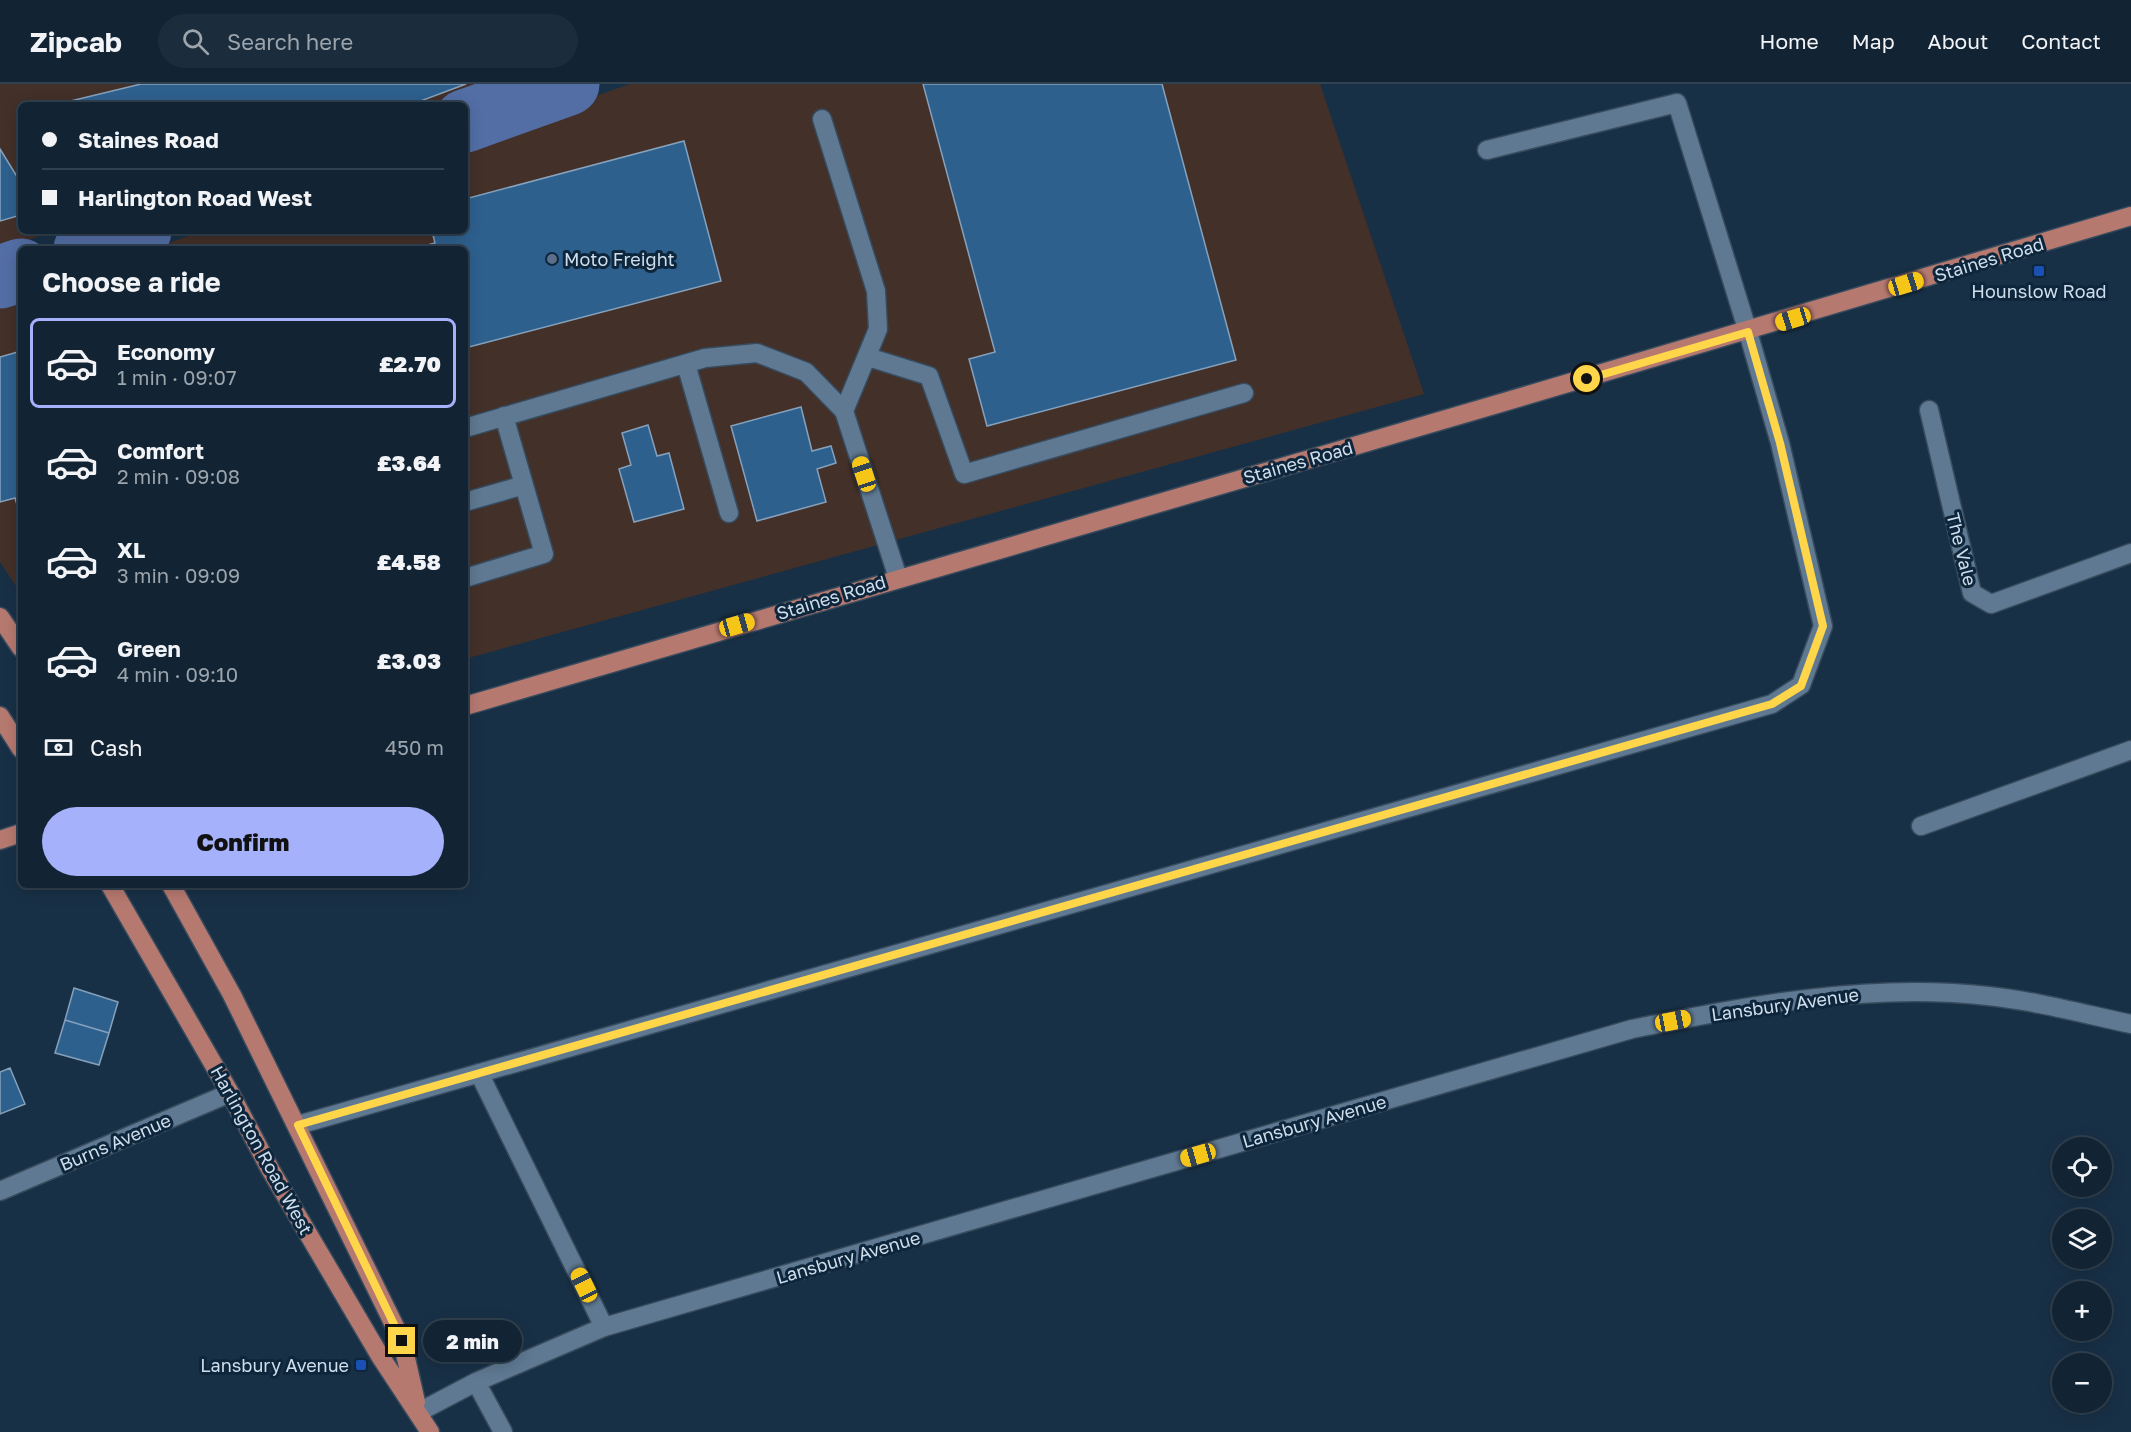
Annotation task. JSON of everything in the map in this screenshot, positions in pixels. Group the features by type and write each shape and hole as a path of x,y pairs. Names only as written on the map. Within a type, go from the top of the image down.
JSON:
{"main road":[{"name":"Staines Road","path":"468,705 1748,332 2131,216"},
{"path":"0,617 18,644"},
{"path":"0,716 18,744"},
{"path":"0,840 18,834"},
{"name":"Harlington Road West","path":"112,888 230,1093 270,1169 368,1336 430,1432"},
{"name":"Harlington Road West","path":"173,888 232,995 298,1125 402,1341 419,1412"}],"street":[{"path":"298,1125 1772,704 1801,686 1823,626 1780,443 1677,103 1486,150"},
{"path":"822,119 876,291 878,329 844,411"},
{"path":"468,427 705,358 757,353 806,372 844,411 898,578"},
{"path":"868,357 929,376 964,474 1244,393"},
{"path":"686,364 729,513"},
{"name":"The Vale","path":"1929,410 1972,593 1991,604 2131,553"},
{"path":"468,577 544,554 504,416"},
{"path":"468,501 524,485"},
{"path":"1921,826 2131,750"},
{"name":"Lansbury Avenue","path":"419,1412 476,1382 604,1328 1632,1029 1755,1005 1884,992 1988,996 2131,1024"},
{"path":"479,1073 604,1328"},
{"name":"Burns Avenue","path":"0,1191 230,1093"},
{"path":"476,1382 503,1432"}],"shaded area":[{"path":"0,84 517,84 466,102 18,102 18,234 48,234 0,248"},
{"path":"630,84 1320,84 1424,394 468,658 468,246 160,246 194,234 468,234 468,140"},
{"path":"18,295 18,589 0,562 0,301"}],"building":[{"path":"141,84 466,84 418,102 66,102"},
{"path":"923,84 1162,84 1236,360 987,426 969,359 995,352"},
{"path":"684,141 721,281 468,347 468,246 424,246 435,243 433,234 468,234 468,198"},
{"path":"0,149 18,178 18,216 0,221"},
{"path":"18,352 18,508 15,498 0,502 0,357"},
{"path":"801,407 812,451 831,446 836,463 817,469 826,502 757,521 731,426"},
{"path":"648,425 657,456 669,453 684,509 634,522 619,469 631,465 622,433"},
{"path":"74,988 118,1002 109,1033 65,1020"},
{"path":"65,1020 109,1033 99,1065 55,1053"},
{"path":"10,1068 25,1104 0,1114 0,1072"}],"waterway":[{"path":"468,120 568,84"},
{"path":"94,246 131,234"},
{"path":"0,277 18,271"}],"place":[{"name":"Moto Freight","path":"552,259"},
{"name":"Hounslow Road","path":"2039,271"},
{"name":"Lansbury Avenue","path":"361,1365"}],"route":[{"path":"402,1341 298,1125 1772,704 1801,686 1823,626 1780,443 1748,332 1587,379"}]}
